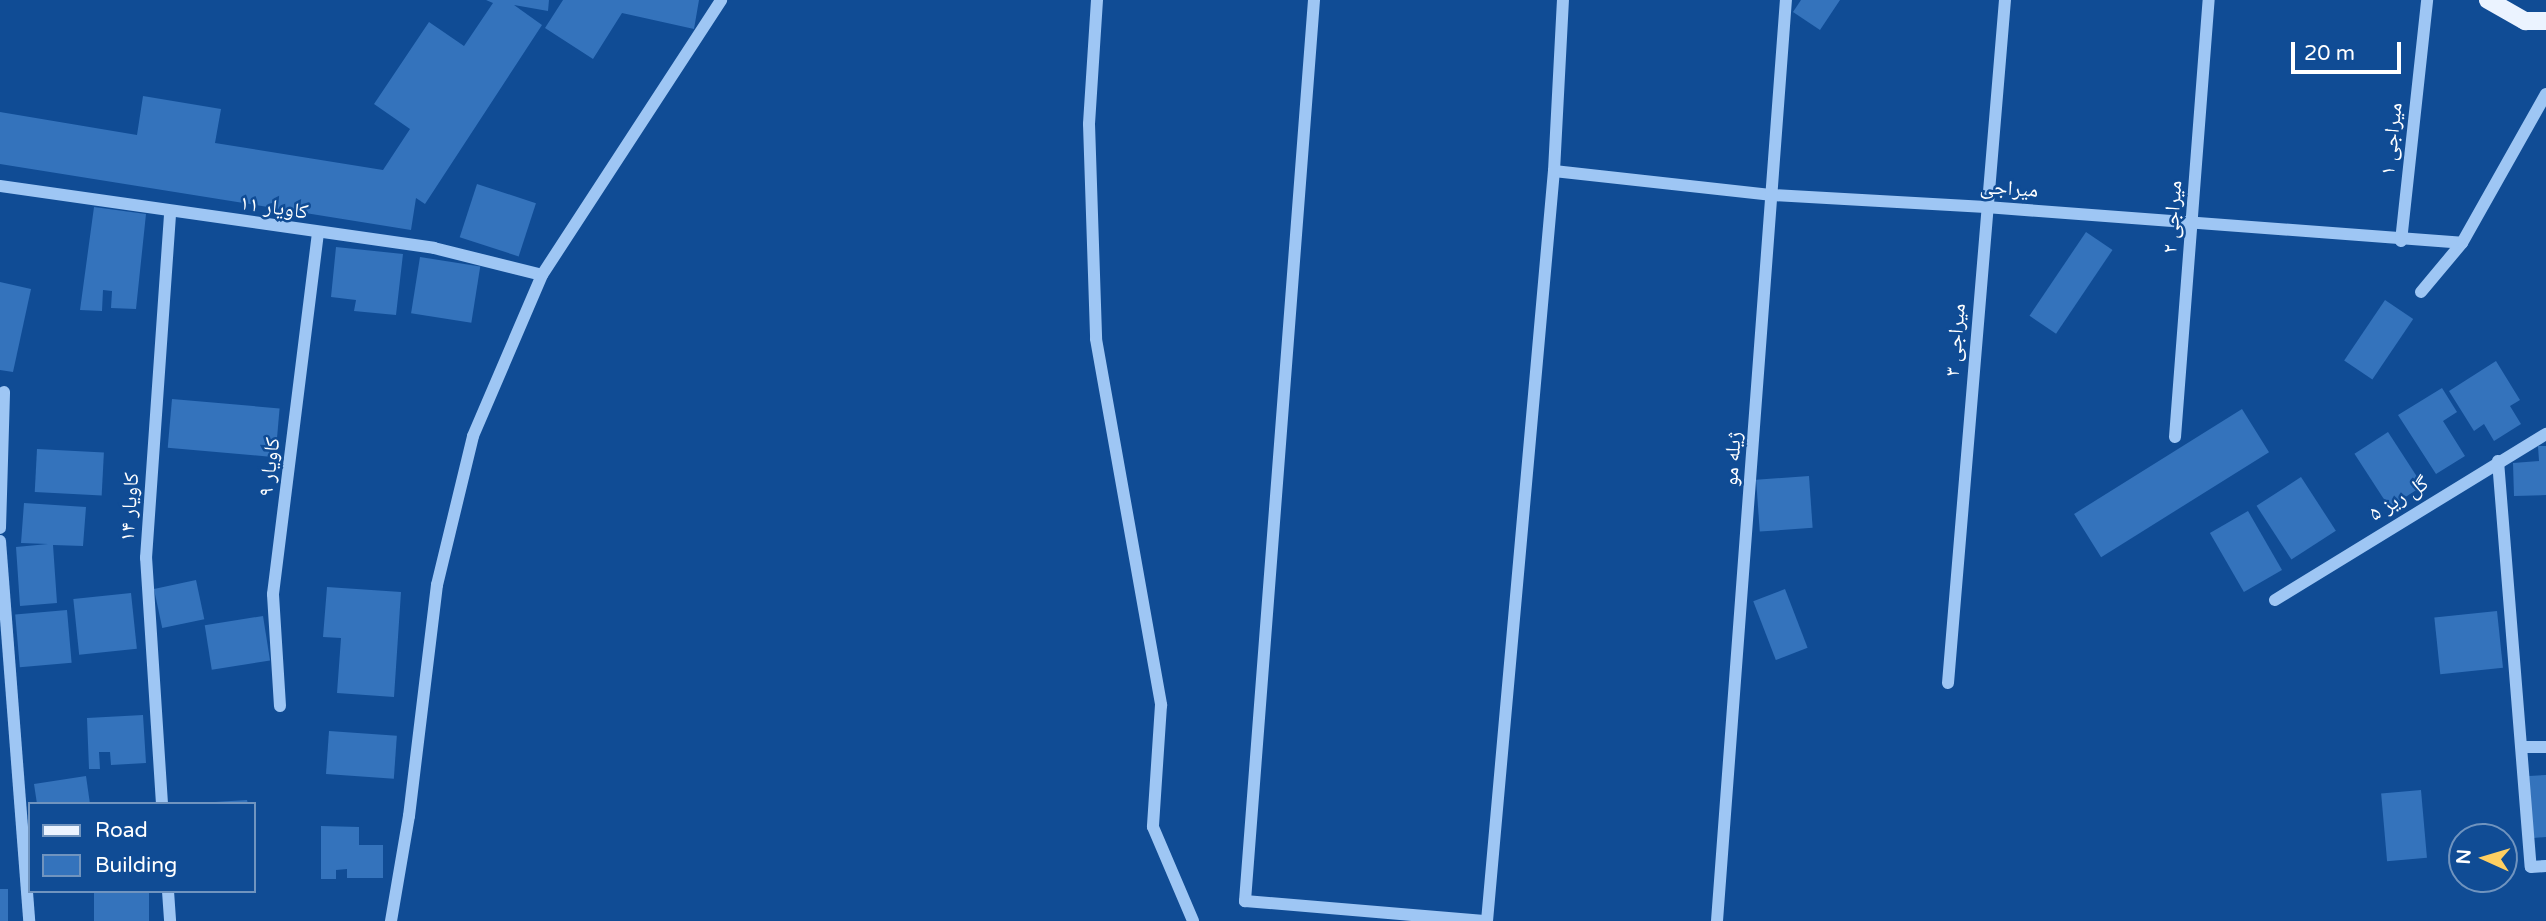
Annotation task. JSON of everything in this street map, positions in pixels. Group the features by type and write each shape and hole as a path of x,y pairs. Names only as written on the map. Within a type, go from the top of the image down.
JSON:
{"main road":[{"path":"2488,0 2525,21 2546,20"}],"street":[{"path":"391,921 409,816 437,585 473,436 542,275 721,0"},
{"path":"1097,0 1089,124 1096,339 1161,705 1153,827 1194,921"},
{"path":"1314,0 1245,901 1481,921"},
{"path":"1487,921 1554,171 1563,0"},
{"name":"ژیله مو","path":"1717,921 1786,0"},
{"name":"میراجی ۳","path":"1948,683 2005,0"},
{"name":"میراجی ۲","path":"2175,437 2209,0"},
{"name":"میراجی ۱","path":"2401,241 2427,0"},
{"path":"2421,292 2462,243 2546,94"},
{"name":"میراجی","path":"1554,171 1773,195 1986,207 2401,241 2462,243"},
{"name":"کاویار ۱۱","path":"0,186 170,214 435,248 542,275"},
{"name":"کاویار ۱۴","path":"162,802 146,558 170,214"},
{"name":"کاویار ۹","path":"281,706 274,594 318,233"},
{"path":"0,528 4,392"},
{"name":"گل ریز ۵","path":"2275,600 2546,434"},
{"path":"2498,461 2531,867 2546,866"},
{"path":"0,541 29,921"},
{"path":"2522,747 2546,747"},
{"path":"168,893 170,921"}],"building":[{"path":"486,0 549,0 548,11 514,5 542,25 425,204 416,198 411,230 0,164 0,112 137,135 143,96 221,109 215,143 383,170 410,129 374,104 429,22 464,46 493,3"},
{"path":"563,0 699,0 694,29 622,13 593,59 545,28"},
{"path":"1801,0 1840,0 1820,30 1793,12"},
{"path":"477,184 536,203 519,256 460,237"},
{"path":"94,207 146,214 136,309 111,308 112,291 103,290 102,311 80,310"},
{"path":"2086,232 2113,250 2056,334 2030,316"},
{"path":"336,247 403,254 396,315 354,311 356,300 331,297"},
{"path":"420,257 480,267 471,323 411,313"},
{"path":"0,282 31,289 13,372 0,370"},
{"path":"2385,300 2413,319 2372,380 2344,361"},
{"path":"2496,361 2520,400 2510,406 2521,424 2494,441 2484,424 2474,431 2449,391"},
{"path":"2442,388 2457,412 2443,421 2465,456 2436,474 2398,415"},
{"path":"172,399 280,408 275,457 168,448"},
{"path":"2242,409 2269,452 2101,557 2074,514"},
{"path":"2388,432 2423,486 2389,507 2354,454"},
{"path":"2538,446 2546,446 2546,495 2514,496 2513,463 2539,461"},
{"path":"37,449 104,453 102,495 35,492"},
{"path":"1809,476 1813,528 1760,532 1756,480"},
{"path":"2301,477 2336,531 2291,560 2257,506"},
{"path":"24,503 86,507 83,546 53,545 57,603 20,606 16,547 48,544 21,543"},
{"path":"2248,511 2282,570 2244,592 2210,533"},
{"path":"196,580 204,619 162,628 154,589"},
{"path":"327,587 401,592 394,697 337,693 341,638 323,637"},
{"path":"1785,589 1808,648 1776,660 1753,601"},
{"path":"131,593 137,649 79,655 73,599"},
{"path":"67,610 72,663 20,667 15,615"},
{"path":"2497,611 2503,668 2440,674 2434,618"},
{"path":"263,616 270,660 212,670 205,625"},
{"path":"143,715 146,763 111,765 110,752 99,752 100,769 89,769 87,718"},
{"path":"329,731 397,736 394,779 326,774"},
{"path":"2546,775 2546,837 2533,838 2529,776"},
{"path":"86,776 90,802 37,802 34,784"},
{"path":"2421,790 2427,858 2387,861 2381,793"},
{"path":"247,800 248,802 215,802"},
{"path":"321,826 359,827 359,845 383,845 383,878 347,878 347,869 336,870 336,879 321,879"},
{"path":"0,889 8,889 8,921 0,921"},
{"path":"94,893 149,893 149,921 94,921"}]}
